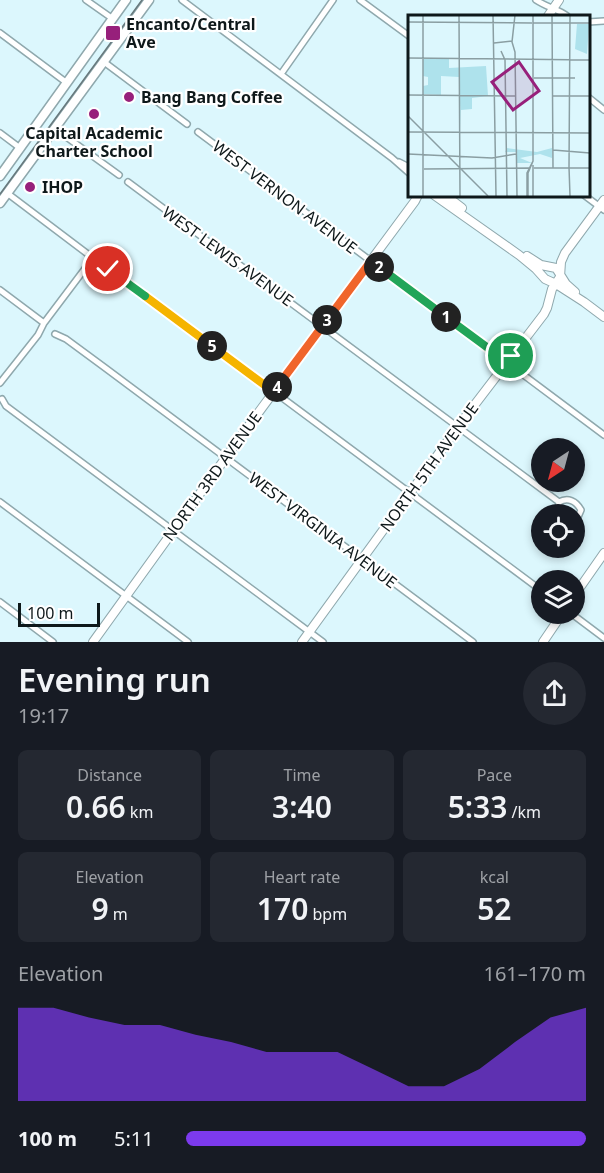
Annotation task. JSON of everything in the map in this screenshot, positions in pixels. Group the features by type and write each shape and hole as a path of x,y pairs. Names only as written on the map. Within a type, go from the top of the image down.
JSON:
{"main road":[{"path":"0,176 126,0"},
{"path":"0,202 148,0"}],"street":[{"path":"86,0 113,19"},
{"path":"182,0 408,172"},
{"path":"281,74 333,0"},
{"path":"360,0 408,35"},
{"path":"536,0 565,15"},
{"path":"549,15 559,0"},
{"path":"589,22 604,21"},
{"path":"0,33 67,83"},
{"path":"104,62 187,124"},
{"path":"589,98 604,110"},
{"path":"54,128 119,175"},
{"name":"WEST VERNON AVENUE","path":"198,132 604,435"},
{"path":"0,133 20,148"},
{"path":"392,158 408,166"},
{"name":"WEST LEWIS AVENUE","path":"128,182 559,502 570,500 576,504"},
{"path":"0,383 38,335 44,323 93,258 7,193"},
{"name":"NORTH 3RD AVENUE","path":"93,642 418,196"},
{"path":"435,196 519,255 545,279 604,317"},
{"path":"446,196 538,264 554,267 566,284 584,302"},
{"path":"586,196 603,205"},
{"name":"NORTH 5TH AVENUE","path":"302,642 458,427 544,314 552,289 560,279 561,262 565,253 603,205"},
{"path":"103,268 113,272 531,583"},
{"path":"0,290 44,323"},
{"path":"549,302 559,294 569,293"},
{"name":"WEST VIRGINIA AVENUE","path":"55,334 66,339 473,642"},
{"path":"2,399 6,406 323,642"},
{"path":"0,502 188,642"},
{"path":"585,580 604,553"},
{"path":"0,602 53,642"},
{"path":"543,642 555,624"},
{"path":"585,624 604,638"}],"tram line":[{"path":"0,194 142,0"}],"place":[{"name":"Encanto/Central Ave","path":"113,33"},
{"name":"Bang Bang Coffee","path":"129,97"},
{"name":"Capital Academic Charter School","path":"94,114"},
{"name":"IHOP","path":"30,187"}],"route":[{"path":"108,269 274,392 371,261 507,362 511,356"}]}
